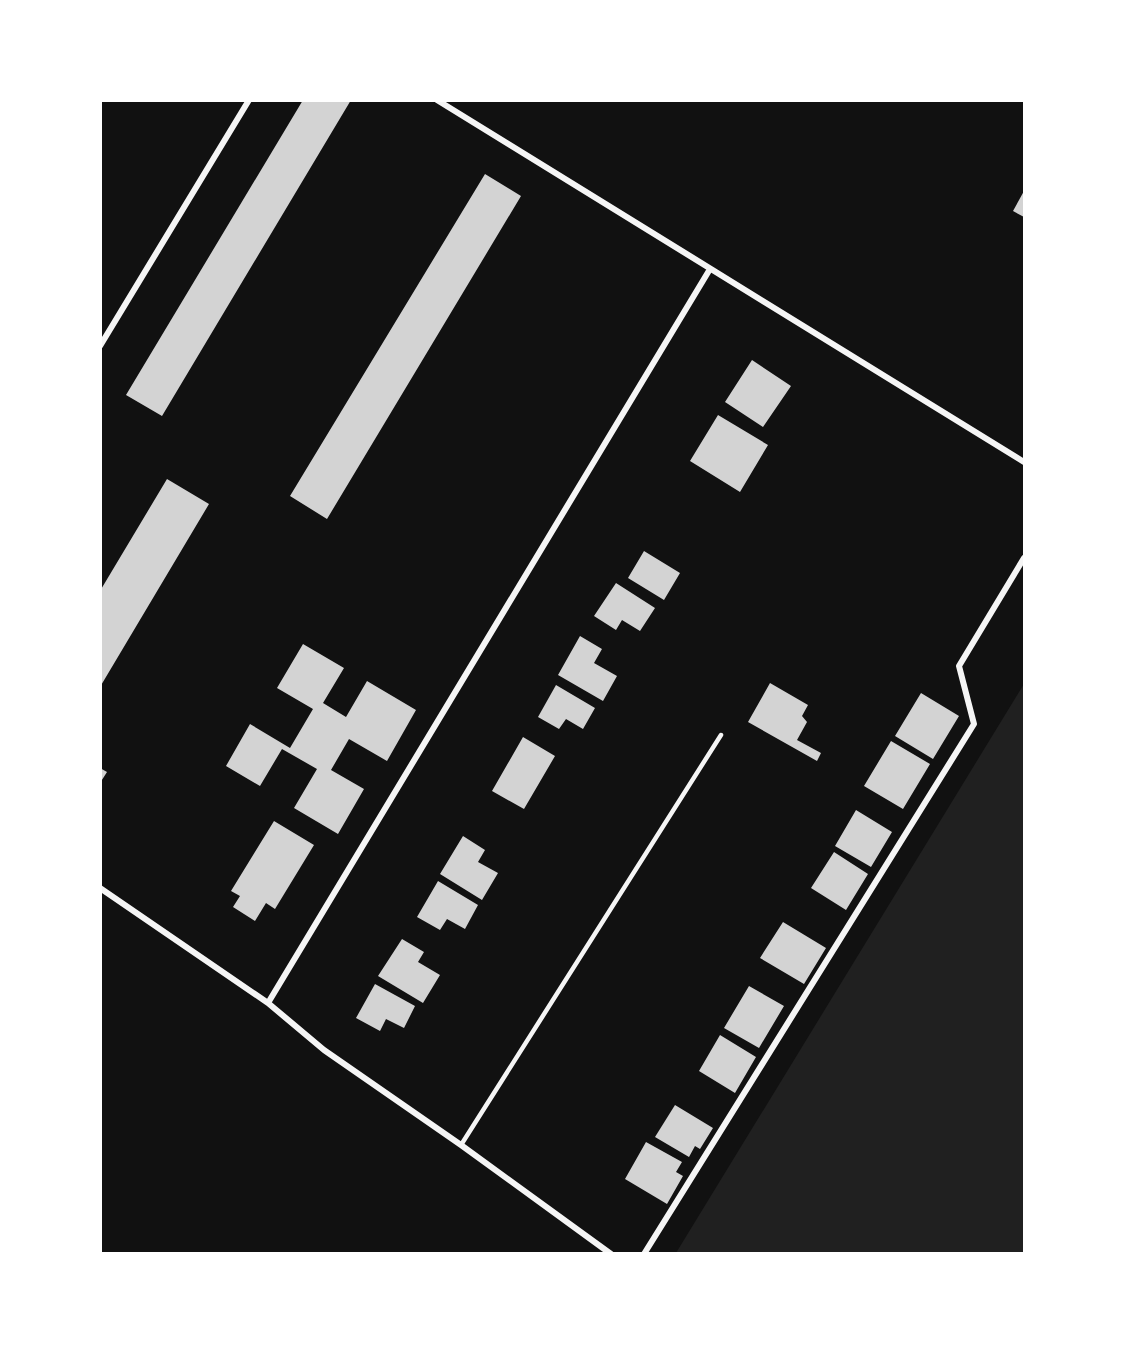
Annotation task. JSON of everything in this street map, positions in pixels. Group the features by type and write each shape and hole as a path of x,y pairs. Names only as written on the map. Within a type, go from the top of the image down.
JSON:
{"street":[{"path":"100,346 249,100"},
{"path":"437,100 1024,462"},
{"path":"268,1003 710,269"},
{"path":"644,1254 974,724 959,666 1024,558"},
{"path":"100,888 268,1003 324,1050 610,1254"}],"lane":[{"path":"460,1145 721,735"}],"shaded area":[{"path":"1024,684 1024,1253 676,1253"}],"building":[{"path":"303,100 351,100 162,416 126,395"},
{"path":"485,174 521,196 327,519 290,496"},
{"path":"1024,191 1024,217 1013,211"},
{"path":"752,360 791,386 763,427 725,402"},
{"path":"718,415 768,445 740,492 690,461"},
{"path":"167,479 209,504 100,687 100,591"},
{"path":"644,551 680,573 664,600 628,578"},
{"path":"616,583 655,608 640,631 622,620 616,630 594,616"},
{"path":"580,636 602,649 594,663 617,676 603,701 558,675"},
{"path":"303,644 344,668 323,703 346,717 367,681 416,710 387,761 349,739 331,770 364,789 338,834 294,808 317,769 282,749 260,786 226,766 250,724 290,748 313,709 277,688"},
{"path":"770,683 808,705 802,716 807,722 797,740 821,753 817,761 748,722"},
{"path":"556,685 595,708 583,729 566,719 559,729 538,717"},
{"path":"921,693 959,716 933,759 895,736"},
{"path":"523,737 555,756 524,809 492,791"},
{"path":"891,741 930,764 903,809 864,786"},
{"path":"100,768 107,772 100,783"},
{"path":"856,810 892,832 871,867 835,846"},
{"path":"274,821 314,845 275,909 266,903 255,921 233,907 240,896 231,891"},
{"path":"463,836 485,850 478,862 498,873 482,900 440,874"},
{"path":"834,852 868,874 846,910 811,888"},
{"path":"438,881 478,905 465,929 447,919 440,930 417,917"},
{"path":"783,922 826,948 804,984 760,958"},
{"path":"402,939 424,952 418,962 440,975 423,1003 378,976"},
{"path":"375,984 415,1006 404,1028 386,1019 380,1031 356,1018"},
{"path":"749,986 784,1006 759,1048 724,1028"},
{"path":"720,1035 756,1057 735,1093 699,1071"},
{"path":"675,1105 713,1128 700,1149 695,1146 689,1157 655,1137"},
{"path":"646,1142 682,1162 676,1172 683,1176 667,1204 625,1179"}]}
